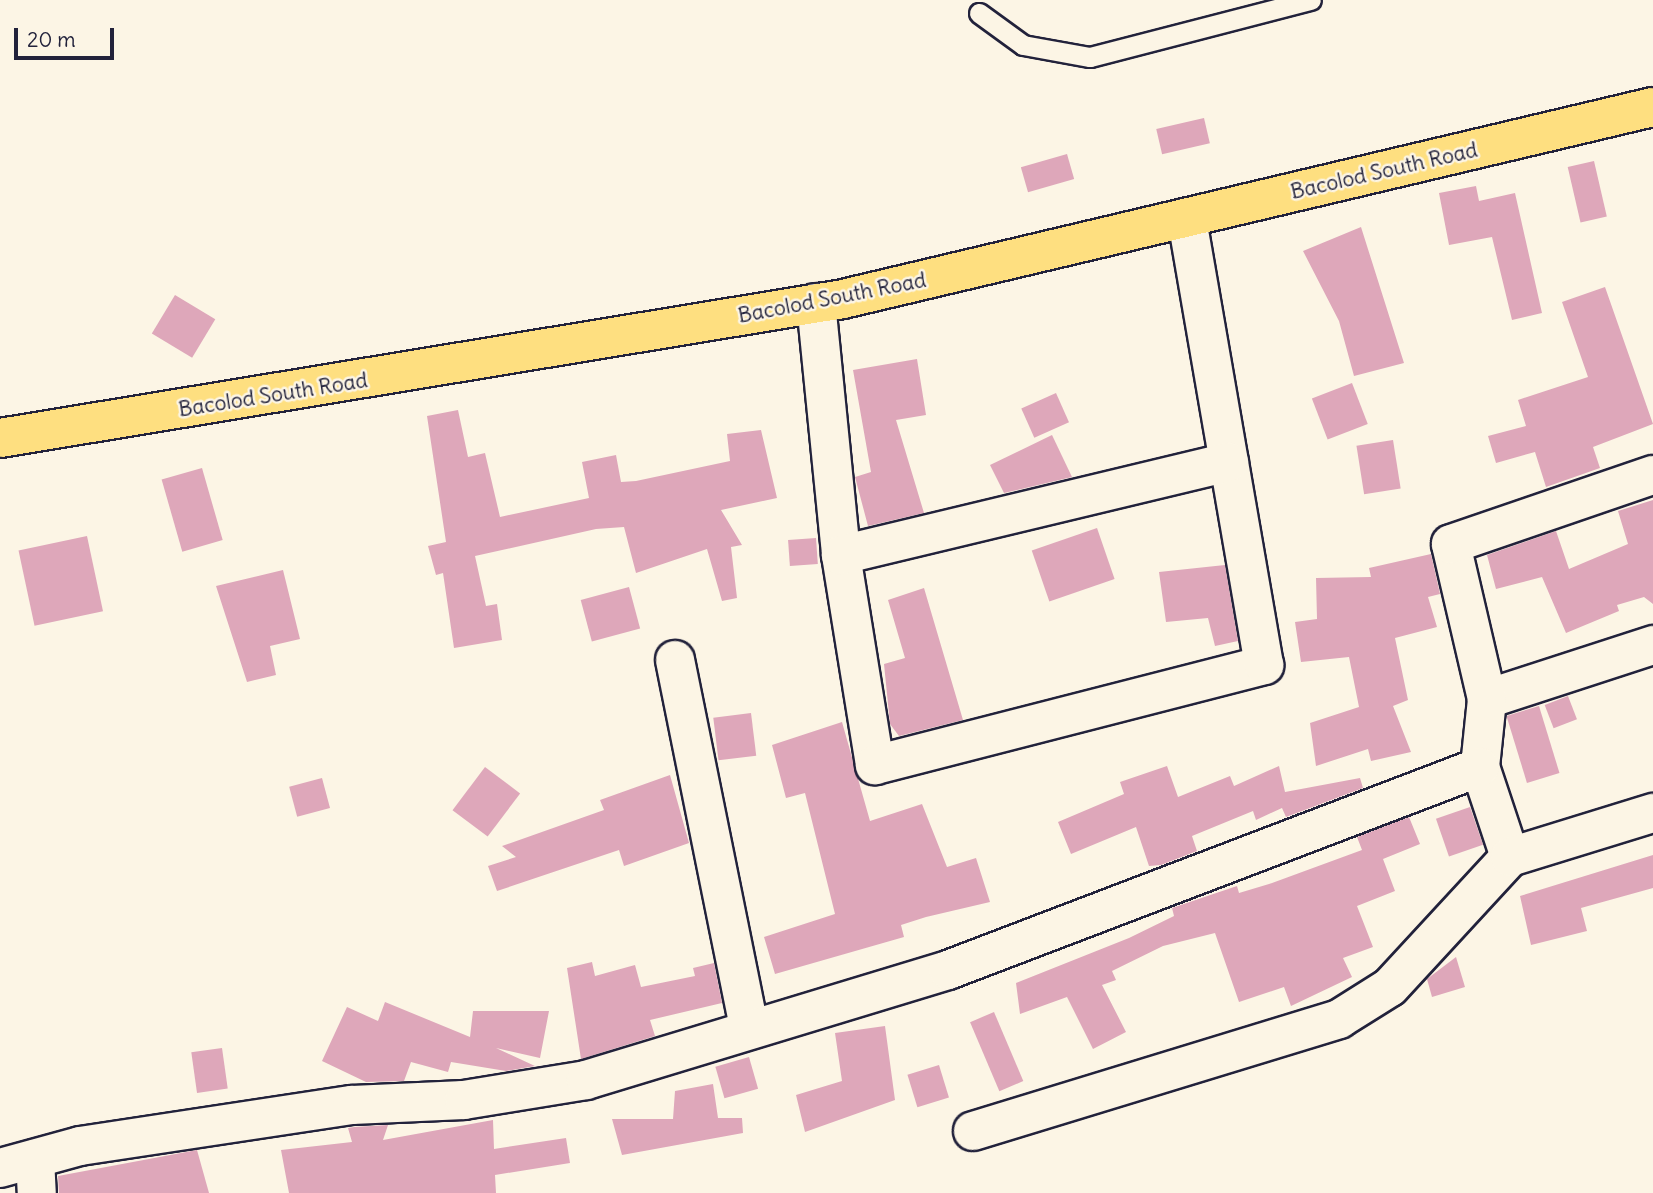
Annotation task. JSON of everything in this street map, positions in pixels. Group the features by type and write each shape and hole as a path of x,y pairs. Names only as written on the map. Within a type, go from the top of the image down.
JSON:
{"highway":[{"name":"Bacolod South Road","path":"0,438 816,303 1653,107"}],"street":[{"path":"816,303 841,555 875,765 1264,665 1187,218"},
{"path":"841,555 1229,462"},
{"path":"1510,857 1480,767 1487,699 1451,544 1653,475"},
{"path":"1487,699 1653,645"},
{"path":"676,660 748,1028"},
{"path":"24,1173 352,1105 464,1100 586,1080 748,1028 948,970 1480,767"},
{"path":"973,1131 1339,1019 1390,987 1510,857 1653,813"}],"lane":[{"path":"979,13 1023,45 1090,57 1311,0"}],"building":[{"path":"1204,118 1210,143 1162,154 1156,129"},
{"path":"1067,154 1074,179 1028,192 1021,167"},
{"path":"1594,161 1607,217 1581,223 1568,167"},
{"path":"1476,186 1479,201 1515,193 1542,313 1512,320 1492,237 1449,245 1439,193"},
{"path":"1361,227 1404,363 1354,376 1339,321 1303,251"},
{"path":"1605,287 1653,424 1593,447 1600,468 1546,487 1535,452 1496,463 1488,436 1526,426 1518,400 1588,377 1562,302"},
{"path":"175,295 215,319 192,358 152,334"},
{"path":"917,359 926,415 896,420 924,513 868,526 855,477 871,472 853,370"},
{"path":"1352,383 1368,424 1328,439 1312,398"},
{"path":"1056,393 1069,422 1034,438 1021,408"},
{"path":"458,410 468,457 485,453 500,517 589,498 582,462 616,455 621,482 636,481 730,461 727,434 761,430 777,498 721,510 742,545 731,547 737,598 722,601 707,549 636,573 624,527 596,529 475,556 486,606 497,604 502,640 454,648 443,573 436,575 428,546 446,542 427,416"},
{"path":"1052,435 1072,477 1004,493 990,465"},
{"path":"1393,440 1401,488 1364,494 1356,446"},
{"path":"202,468 223,540 182,552 162,480"},
{"path":"1653,500 1653,604 1644,597 1617,605 1619,611 1566,633 1542,577 1496,589 1487,555 1556,531 1569,569 1628,544 1618,511"},
{"path":"1097,528 1115,579 1049,602 1032,550"},
{"path":"87,536 103,611 35,626 19,551"},
{"path":"816,538 818,564 790,566 788,540"},
{"path":"1431,554 1440,594 1428,597 1437,627 1395,638 1408,700 1393,706 1411,752 1371,761 1368,749 1316,766 1310,723 1359,707 1349,657 1301,662 1295,622 1317,619 1316,578 1371,577 1369,568"},
{"path":"1225,565 1238,641 1215,646 1208,618 1166,622 1159,572"},
{"path":"283,570 300,639 270,646 276,675 247,682 216,586"},
{"path":"629,587 640,629 592,641 581,600"},
{"path":"924,588 963,720 899,736 890,724 884,664 905,658 888,600"},
{"path":"1568,696 1577,719 1554,728 1545,705"},
{"path":"1539,706 1559,773 1527,783 1506,716"},
{"path":"751,713 756,756 719,760 713,718"},
{"path":"842,722 870,821 922,804 947,867 976,858 990,902 901,925 904,937 775,974 764,937 835,914 805,793 786,798 772,745"},
{"path":"1167,766 1178,797 1230,776 1234,786 1279,766 1285,792 1360,778 1363,788 1286,817 1282,808 1256,820 1253,811 1192,836 1197,851 1161,865 1149,866 1136,827 1071,854 1058,822 1124,794 1120,782"},
{"path":"485,767 520,793 488,837 453,810"},
{"path":"670,775 689,843 624,866 619,850 497,891 488,866 516,857 502,846 604,810 600,800"},
{"path":"322,778 330,808 297,817 289,787"},
{"path":"1470,807 1483,845 1449,857 1436,819"},
{"path":"1409,817 1420,844 1383,859 1395,891 1357,906 1373,947 1343,958 1352,977 1291,1006 1284,987 1239,1002 1215,933 1163,946 1112,971 1116,980 1102,985 1126,1032 1093,1049 1067,997 1020,1014 1016,983 1129,938 1174,916 1172,908 1237,886 1239,893 1269,884 1362,850 1357,837"},
{"path":"1653,855 1653,888 1581,908 1587,931 1531,945 1520,896"},
{"path":"1456,957 1465,987 1432,997 1427,979"},
{"path":"592,962 595,976 635,965 641,987 695,976 693,968 714,963 722,1003 650,1020 655,1036 581,1059 567,968"},
{"path":"385,1002 470,1037 473,1011 549,1011 540,1058 496,1048 535,1066 506,1071 451,1062 448,1072 411,1062 404,1081 366,1082 322,1061 347,1007 378,1021"},
{"path":"994,1012 1023,1081 999,1091 970,1022"},
{"path":"885,1026 895,1100 805,1132 796,1095 842,1081 835,1033"},
{"path":"222,1048 228,1089 197,1093 191,1052"},
{"path":"749,1057 758,1089 724,1098 715,1067"},
{"path":"939,1065 949,1098 917,1107 907,1075"},
{"path":"713,1084 718,1118 742,1118 743,1133 622,1155 612,1119 673,1119 675,1091"},
{"path":"493,1120 494,1149 566,1138 570,1163 495,1175 496,1193 289,1193 281,1150 352,1142 348,1128 354,1127 388,1125 383,1140"},
{"path":"197,1150 209,1193 59,1193 58,1176"}]}
